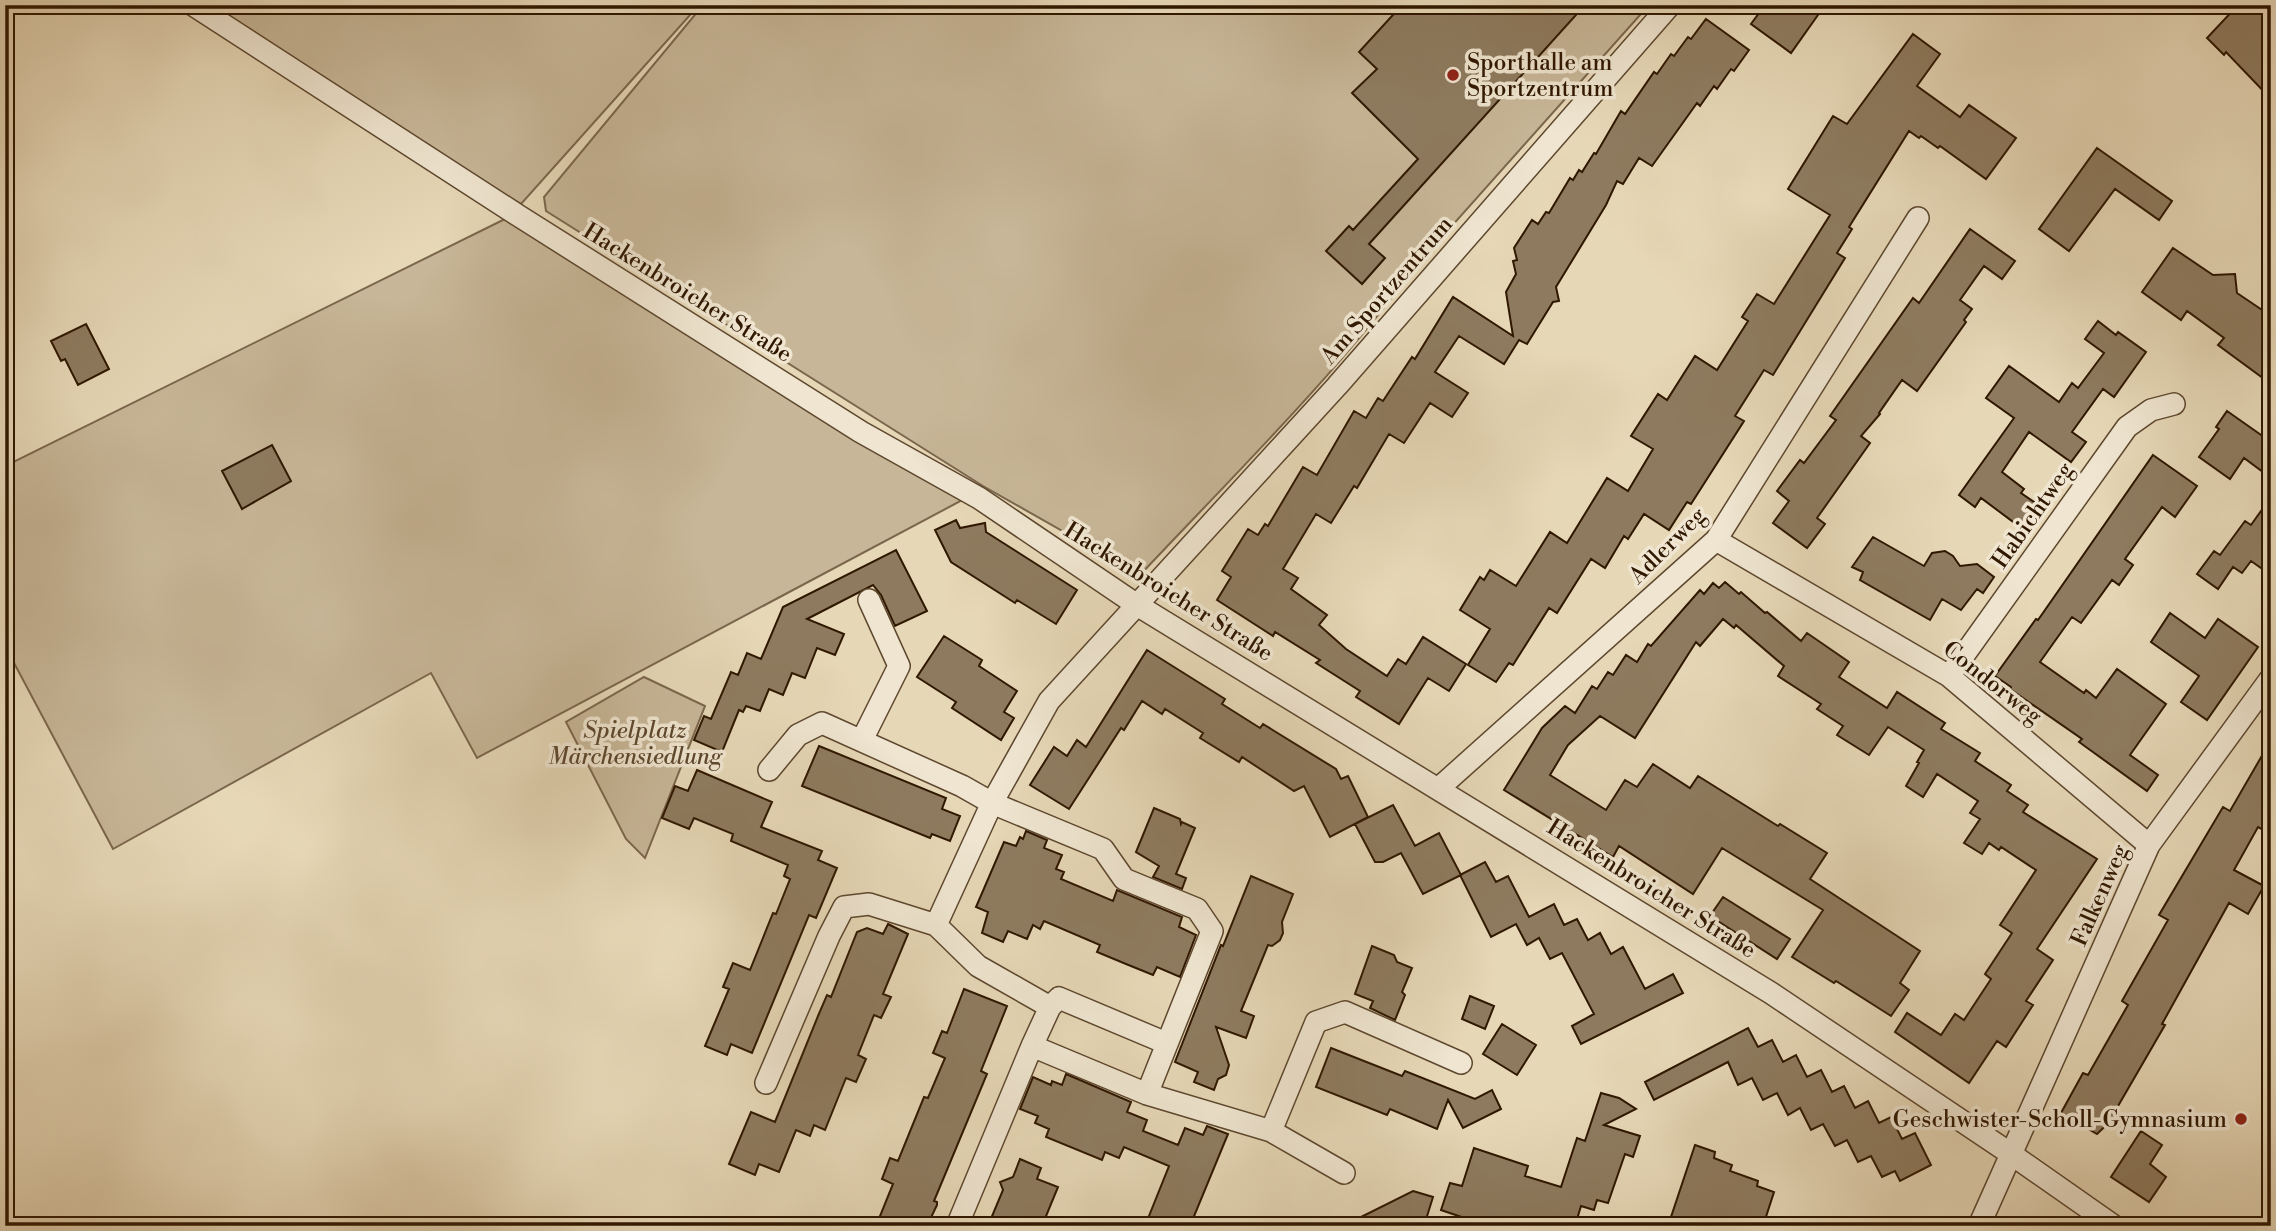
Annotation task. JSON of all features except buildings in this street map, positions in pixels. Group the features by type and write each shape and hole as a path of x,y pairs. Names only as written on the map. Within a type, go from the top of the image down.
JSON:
{"street":[{"name":"Hackenbroicher Straße","path":"193,5 531,224 850,425 979,498 1137,605 1771,993 2114,1226"},
{"name":"Am Sportzentrum","path":"936,925 992,803 1048,701 1337,386 1670,5"},
{"name":"Adlerweg","path":"1439,788 1716,540 1918,218"},
{"name":"Habichtweg","path":"1949,676 2127,427 2151,410 2174,404"},
{"name":"Condorweg","path":"1716,540 1949,676 2149,845"},
{"path":"862,740 900,666 869,600"},
{"name":"Falkenweg","path":"1979,1226 2149,845 2271,678"},
{"path":"769,770 798,735 822,723 961,786 992,803 1103,849 1124,879 1197,909 1212,931 1147,1094"},
{"path":"766,1083 844,907 869,904 936,925 978,966 1050,1007"},
{"path":"957,1226 1032,1046 1050,1007 1059,998 1166,1043"},
{"path":"1271,1131 1316,1022 1345,1013 1461,1063"},
{"path":"1032,1046 1147,1094 1271,1131 1344,1173"}],"green space":[{"path":"210,5 699,5 521,204"},
{"path":"703,5 1649,5 1417,265 1318,385 1140,575 983,486 546,211 544,197"},
{"path":"505,219 968,497 477,758 431,673 113,849 5,646 5,466"},
{"name":"Spielplatz Märchensiedlung","path":"644,677 705,706 645,858 626,839 566,722"}],"place":[{"name":"Sporthalle am Sportzentrum","path":"1453,75"},
{"name":"Geschwister-Scholl-Gymnasium","path":"2241,1119"}]}
